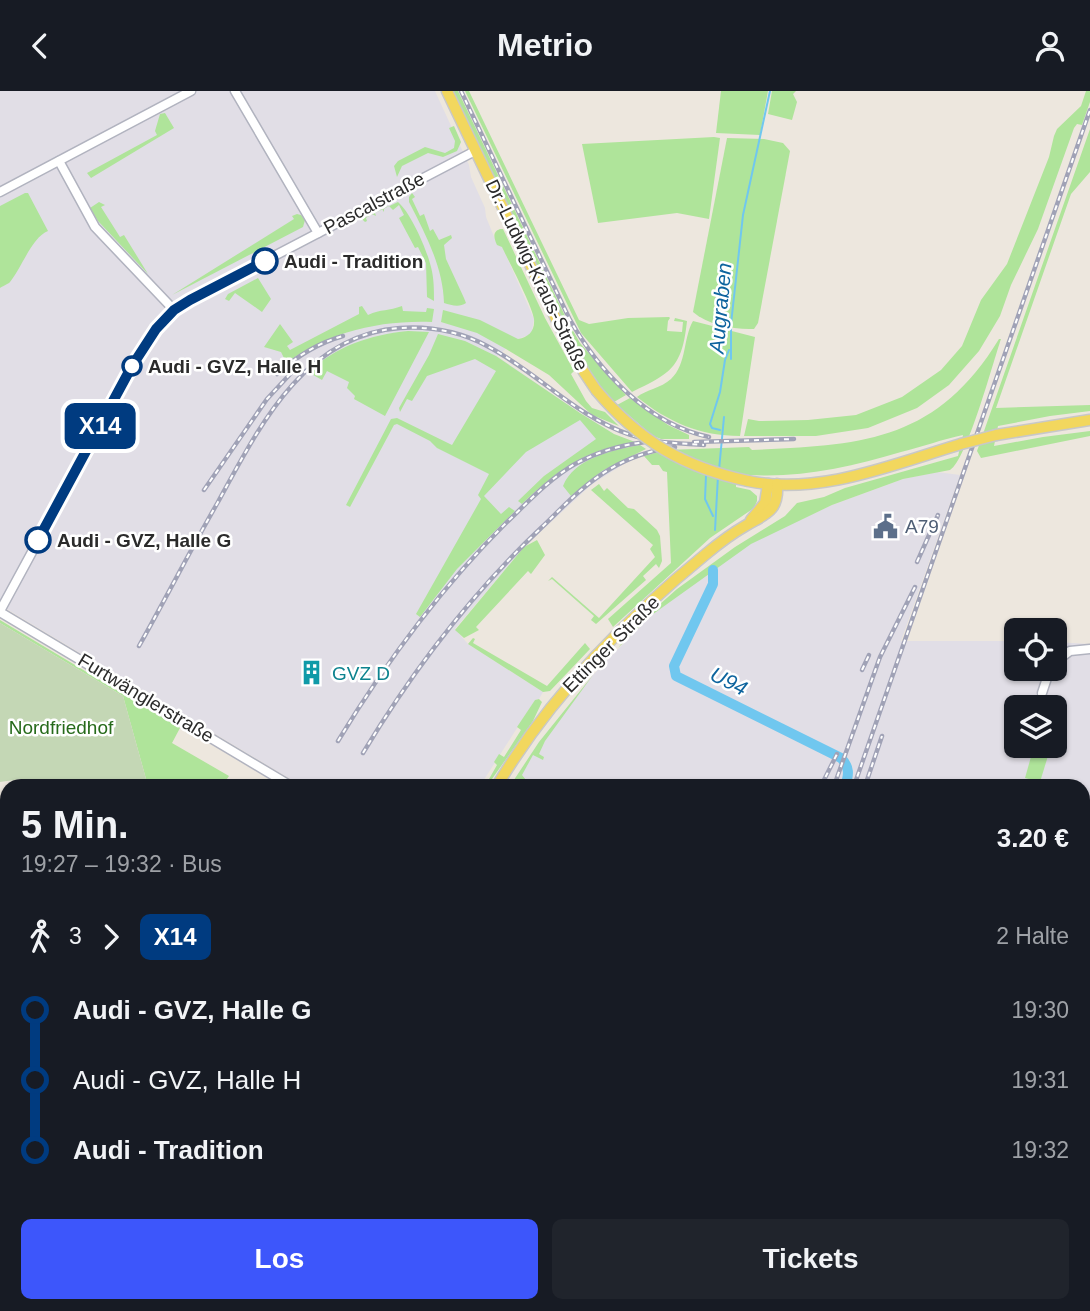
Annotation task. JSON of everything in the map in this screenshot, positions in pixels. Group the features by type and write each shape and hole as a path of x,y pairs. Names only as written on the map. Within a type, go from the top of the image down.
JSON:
{"main road":[{"name":"Dr.-Ludwig-Kraus-Straße","path":"447,91 559,325 596,390 621,418 667,452 697,467 748,481 773,484"},
{"path":"773,484 812,483 851,476 996,435 1090,421"},
{"name":"Ettinger Straße","path":"501,779 555,701 600,650 694,564 747,524 765,503 773,484"}],"street":[{"path":"0,192 191,91"},
{"path":"235,91 318,233"},
{"name":"Pascalstraße","path":"0,612 144,346 174,310 475,151"},
{"path":"59,161 95,227 174,310"},
{"name":"Furtwänglerstraße","path":"0,612 279,779"},
{"path":"1067,653 1090,649"},
{"path":"1042,694 1046,681"}],"shaded area":[{"path":"0,91 435,91 469,165 471,177 497,244 502,246 534,319 529,335 518,339 497,356 614,434 622,465 591,485 524,547 455,629 468,644 543,692 539,699 535,700 484,779 290,779 0,605"},
{"path":"937,472 960,475 901,641 1004,641 1004,681 1067,681 1067,643 1090,644 1090,779 515,779 539,742 593,675 649,617 750,544 832,505 903,479"}],"green space":[{"path":"452,91 458,91 580,343 626,395 614,402 594,380 570,338"},
{"path":"465,91 469,91 579,320 589,324 628,318 669,317 667,331 682,332 683,322 674,321 675,318 687,321 678,359 665,374 632,392 581,333"},
{"path":"721,91 768,91 760,135 716,133"},
{"path":"772,91 796,91 793,94 797,102 792,120 768,114"},
{"path":"1086,91 1090,91 1090,102 1082,125 1077,124 1074,128 1038,229 1011,285 1000,316 979,351 949,385 917,408 868,428 816,436 744,436 748,419 808,420 856,415 902,397 941,370 962,346 981,300 1007,264 1049,157 1057,129 1081,106"},
{"path":"165,113 174,128 91,178 87,173 157,135 155,131 160,114"},
{"path":"454,126 461,142 457,151 443,157 428,153 402,166 397,177 394,166 398,161 425,147 445,153 454,148 455,141 449,128"},
{"path":"1090,129 1090,172 1071,194 996,408 1090,405 1090,411 998,426 994,446 1090,431 1090,436 981,458 977,451"},
{"path":"720,138 709,219 677,213 598,223 582,144"},
{"path":"727,138 764,139 783,143 790,151 758,323 754,329 722,326 693,312"},
{"path":"28,193 48,231 32,246 10,283 0,288 0,206"},
{"path":"412,193 420,216 424,214 430,231 433,229 439,240 451,235 452,238 444,245 446,259 466,303 463,305 444,303 437,264 409,202"},
{"path":"99,202 105,205 101,207 120,237 124,235 148,274 98,221 90,208"},
{"path":"398,202 418,232 432,271 434,301 427,297 426,263 399,218 404,215 399,205 393,210 389,206"},
{"path":"297,214 305,220 303,227 172,295 294,219 292,216"},
{"path":"503,229 545,318 574,371 571,374 586,401 592,408 605,412 619,426 592,415 549,375 506,349 477,333 441,322 443,310 480,320 518,339 525,337 532,330 534,319 529,304 502,247 497,245 495,240 495,234"},
{"path":"258,278 271,299 262,312 235,293 229,301 225,299 228,294"},
{"path":"362,306 368,315 402,306 403,311 426,312 427,308 434,309 432,322 391,323 352,331 315,346 280,368 284,358 281,352 264,347 280,324 293,342 287,346 290,350 359,314 359,307"},
{"path":"693,321 755,337 740,436 711,433 685,426 661,414 637,397 667,382 676,373"},
{"path":"408,331 429,332 385,416 354,399 355,396 347,388 349,382 327,371 322,380 308,372 330,355 354,343 380,335"},
{"path":"438,334 465,341 496,356 580,413 614,434 635,442 601,450 573,463 522,504 518,501 544,476 596,439 580,420 526,452 484,496 501,514 509,507 515,511 457,569 420,617 416,614 481,499 478,495 489,474 397,424 394,425 350,507 346,505 391,419 397,418 452,445 496,371 475,359 427,376 412,401 407,399 400,412 399,408"},
{"path":"999,339 986,388 964,449 950,470 903,479 832,505 751,544 649,617 618,648 622,638 677,589 735,547 785,516 797,503 958,456 963,435 820,471 778,475 736,474 736,487 750,490 757,496 754,508 710,538 613,627 608,619 671,563 667,472 659,465 652,465 644,456 666,450 749,447 752,450 828,445 862,440 893,431 922,418 949,399 975,373"},
{"path":"630,398 668,425 689,435 689,439 661,439 653,436 617,405"},
{"path":"640,445 646,449 602,471 571,496 563,486 568,476 585,462 607,453"},
{"path":"599,484 604,491 607,488 657,530 662,561 659,568 656,564 643,576 646,580 596,624 591,620 594,616 552,579 548,581 552,577 599,618 655,557 650,549 653,545 591,490"},
{"path":"537,540 545,555 531,574 528,571 476,627 479,630 464,638 455,630 524,547"},
{"path":"0,620 180,728 172,743 229,776 227,779 146,779 123,696 0,623"},
{"name":"Nordfriedhof","path":"0,623 123,696 146,779 0,779"},
{"path":"473,638 473,643 547,686 585,643 590,649 550,691 543,692 468,644"},
{"path":"593,675 545,741 539,754 544,757 543,760 533,755 522,775 525,779 515,779 539,742"},
{"path":"535,700 542,702 533,721 492,779 489,779 497,765 494,762 499,754 504,757 521,730 517,727"},
{"path":"1031,758 1047,758 1041,779 1025,778"}],"waterway":[{"name":"Augraben","path":"731,359 731,324 743,215 770,91"},
{"path":"720,430 712,428 710,424 729,350"},
{"name":"Augraben","path":"719,470 724,417"},
{"path":"706,475 705,499 713,516"},
{"name":"Augraben","path":"715,530 718,476"},
{"name":"Augraben","path":"713,570 714,576"},
{"name":"U94","path":"713,570 713,584 674,666 676,676 841,758 848,771 847,779"}],"railway":[{"path":"461,91 569,318 595,358 627,393 646,408 666,421 709,437"},
{"path":"856,779 1090,110"},
{"path":"139,646 268,416 288,389 311,366 337,348 366,334 411,328 434,329 467,337 523,368 574,406 611,427 648,440 704,445"},
{"path":"277,374 308,351 343,336"},
{"path":"204,490 267,399 293,371"},
{"path":"694,442 794,439"},
{"path":"338,741 375,683 416,627 459,573 506,523 548,484 575,464 609,450 645,442"},
{"path":"363,753 402,692 445,634 515,553 600,475 641,455 675,447"},
{"path":"917,562 938,515"},
{"path":"836,779 880,657 915,587"},
{"path":"862,670 869,655"},
{"path":"867,779 882,736"},
{"path":"824,779 837,754"}],"bus line":[{"name":"X14","path":"38,540 149,337 174,310 265,261"}],"place":[{"name":"Audi - Tradition","path":"265,261"},
{"name":"Audi - GVZ, Halle H","path":"132,366"},
{"name":"A79","path":"885,526"},
{"name":"Audi - GVZ, Halle G","path":"38,540"},
{"name":"GVZ D","path":"312,673"}]}
